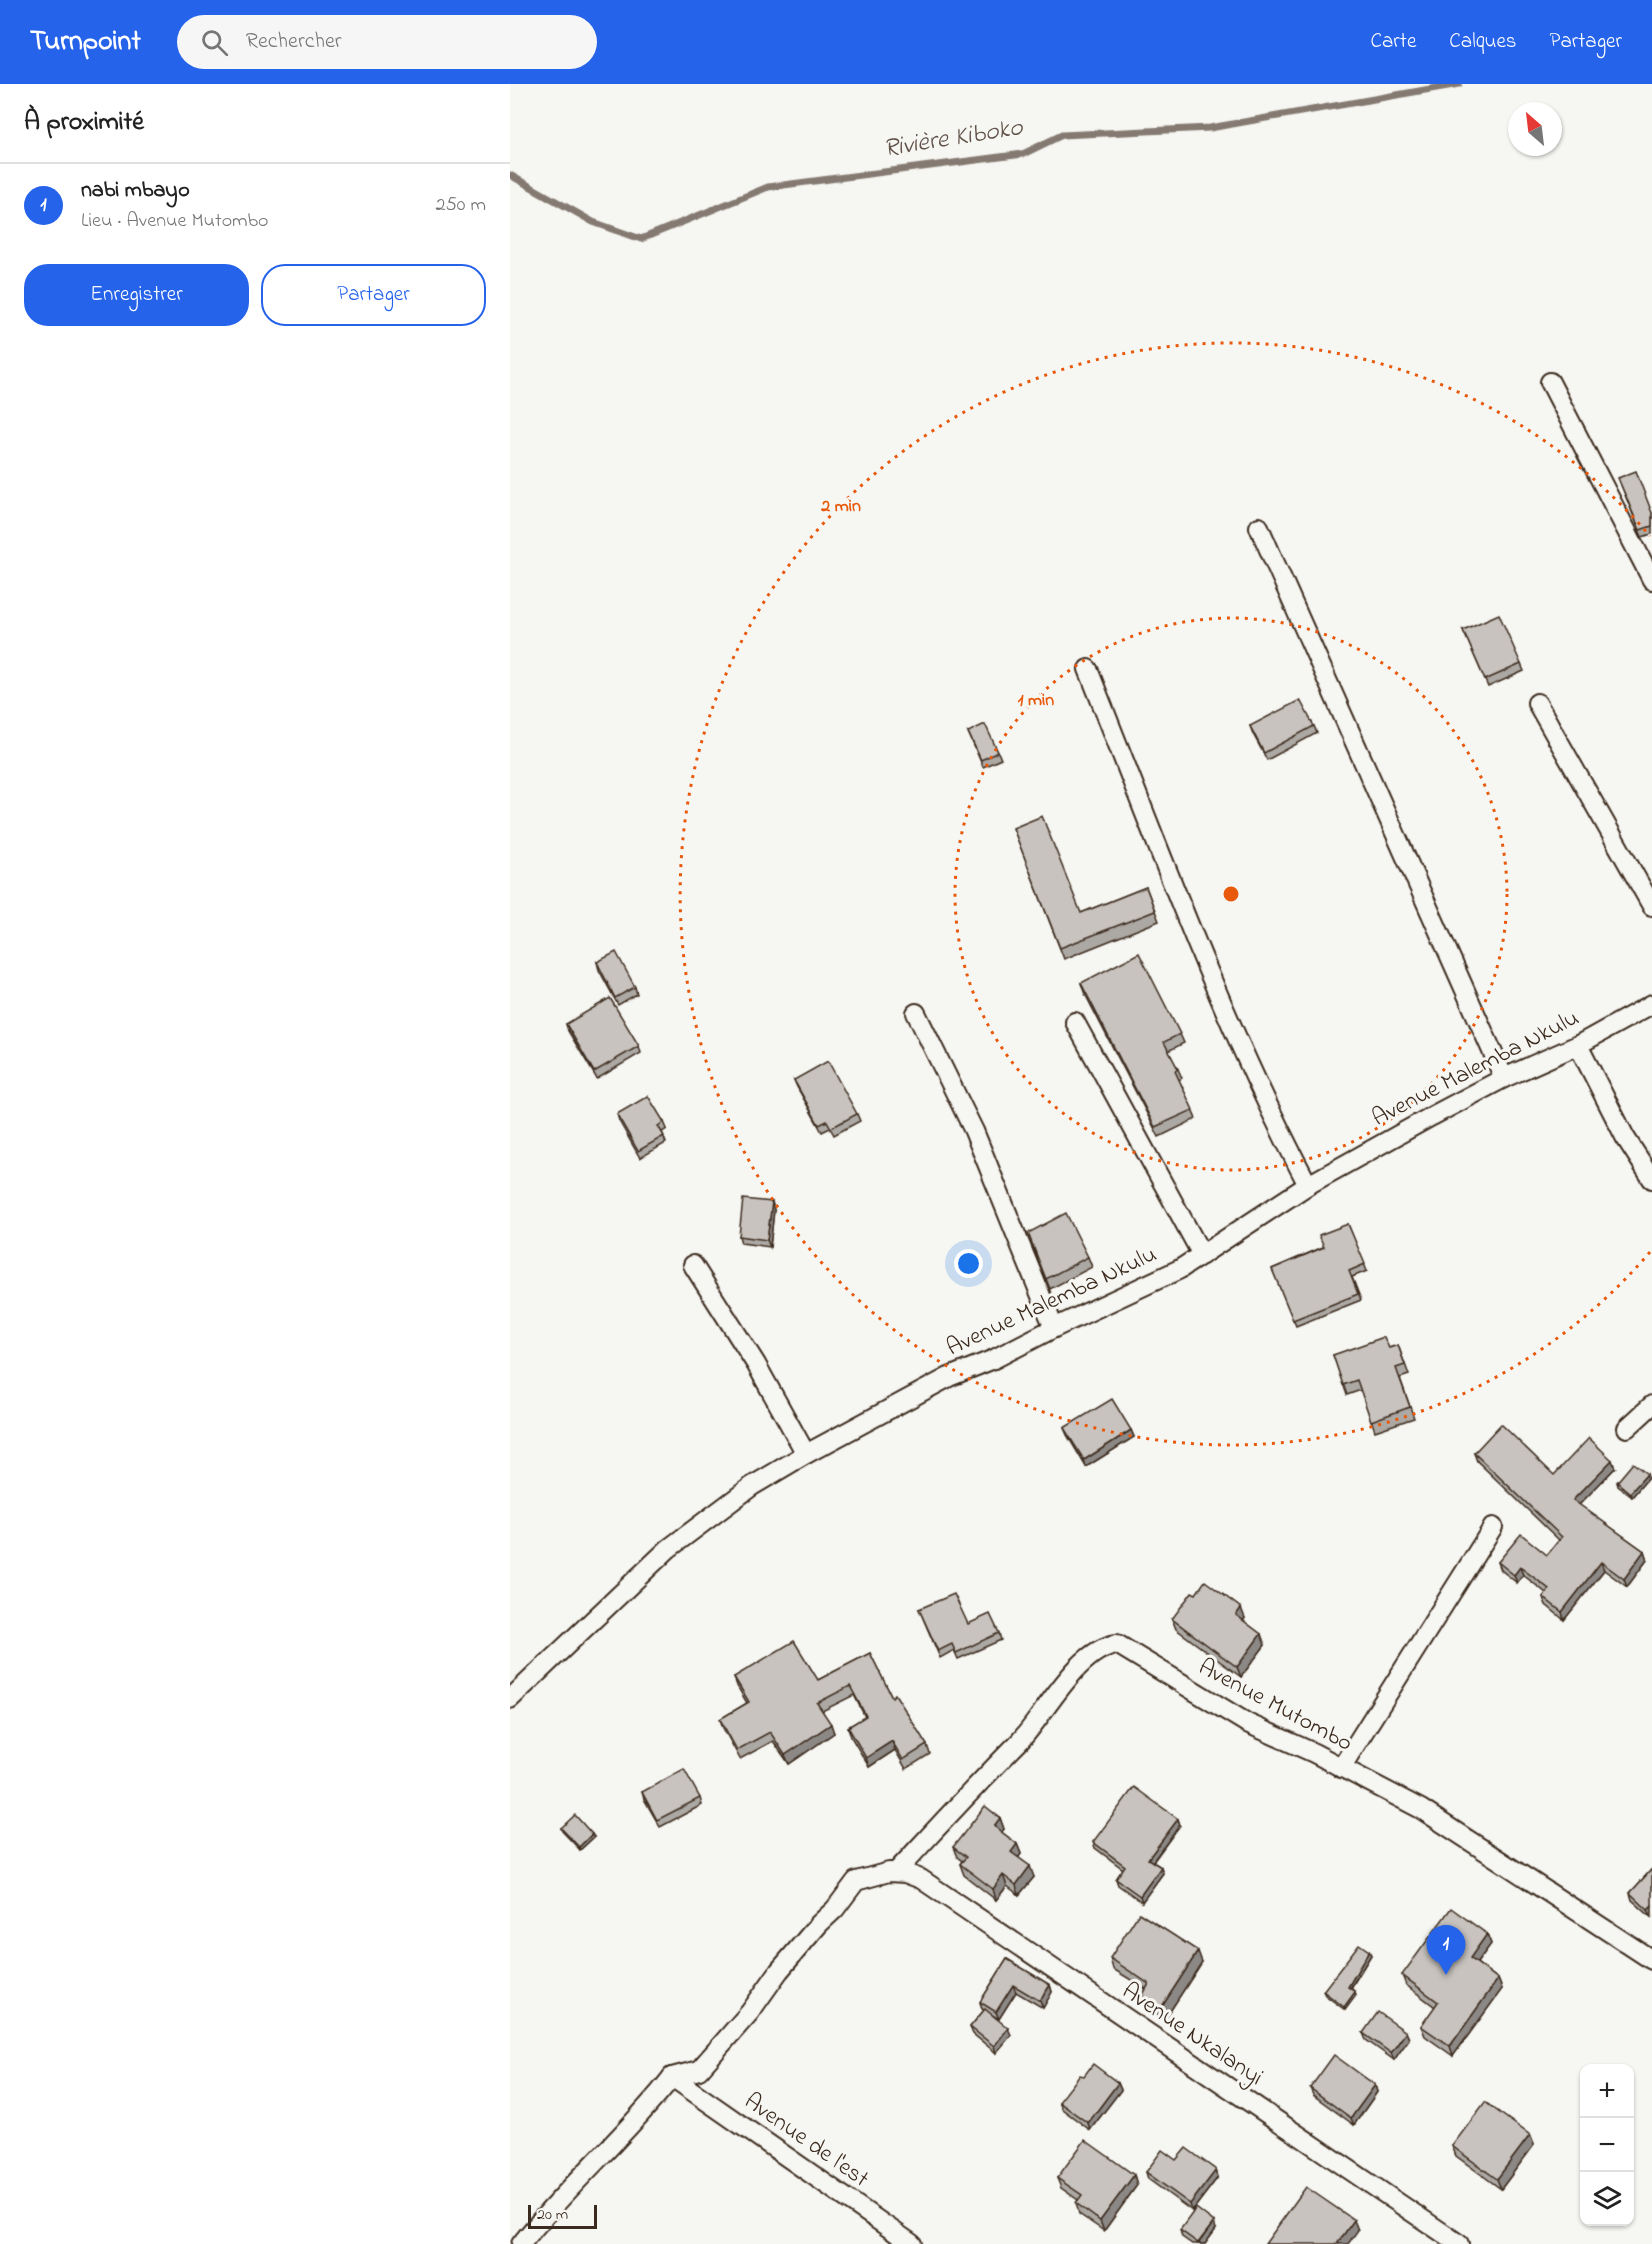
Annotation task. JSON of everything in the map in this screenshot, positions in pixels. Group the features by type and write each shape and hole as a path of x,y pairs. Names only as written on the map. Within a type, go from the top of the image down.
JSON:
{"street":[{"path":"1550,382 1652,580"},
{"path":"1259,527 1504,1078"},
{"path":"1088,669 1269,1111 1308,1185"},
{"path":"1538,703 1652,906"},
{"name":"Avenue Malemba Nkulu","path":"510,1699 686,1534 752,1486 806,1454 964,1369 994,1359 1054,1328 1155,1282 1202,1255 1308,1185 1504,1078 1578,1045 1652,1004"},
{"path":"916,1013 974,1131 1054,1328"},
{"path":"1075,1022 1202,1255"},
{"path":"1578,1045 1625,1137 1652,1179"},
{"path":"693,1265 756,1364 806,1454"},
{"path":"1627,1428 1652,1405"},
{"path":"1341,1768 1493,1527"},
{"name":"Avenue Mutombo","path":"896,1872 1020,1740 1067,1680 1088,1660 1111,1645 1123,1645 1212,1704 1421,1809 1652,1960"},
{"path":"521,2244 550,2207 616,2143 672,2077 699,2070 750,2012 779,1971 819,1924 835,1909 856,1881 875,1874 896,1872"},
{"name":"Avenue Nkalanyi","path":"896,1872 921,1879 1459,2244"},
{"name":"Avenue de l'est","path":"672,2077 912,2244"}],"building":[{"path":"1636,471 1652,513 1652,526 1640,530 1618,478"},
{"path":"1499,614 1521,664 1485,680 1463,630"},
{"path":"1300,700 1314,726 1264,753 1250,726"},
{"path":"985,724 998,752 981,760 968,732"},
{"path":"1042,816 1081,913 1146,887 1155,911 1060,948 1013,828"},
{"path":"616,952 635,987 615,998 597,962"},
{"path":"1139,953 1180,1034 1164,1042 1178,1069 1175,1071 1193,1110 1155,1127 1081,983"},
{"path":"610,998 639,1046 594,1072 566,1024"},
{"path":"828,1061 857,1114 831,1128 827,1121 819,1125 794,1080"},
{"path":"648,1096 664,1122 658,1126 664,1136 638,1151 617,1114"},
{"path":"743,1199 772,1202 767,1240 739,1236"},
{"path":"1066,1213 1088,1257 1046,1279 1028,1233"},
{"path":"1348,1224 1365,1264 1349,1271 1358,1294 1293,1320 1272,1269 1324,1247 1319,1235"},
{"path":"1384,1337 1389,1348 1398,1345 1405,1365 1396,1368 1410,1407 1371,1421 1357,1380 1343,1385 1333,1355"},
{"path":"1112,1399 1131,1430 1084,1460 1064,1428"},
{"path":"1501,1424 1554,1475 1589,1438 1612,1460 1573,1500 1644,1551 1624,1579 1601,1562 1562,1612 1543,1597 1549,1589 1520,1567 1514,1575 1498,1562 1521,1534 1547,1555 1562,1537 1474,1453"},
{"path":"1633,1463 1647,1474 1630,1493 1617,1482"},
{"path":"1205,1581 1241,1608 1236,1615 1261,1634 1237,1667 1172,1619 1192,1592 1196,1594"},
{"path":"954,1594 968,1624 990,1614 999,1633 956,1653 952,1644 938,1651 919,1609"},
{"path":"794,1641 818,1680 870,1653 892,1697 895,1694 927,1745 903,1760 892,1741 866,1758 848,1727 866,1716 850,1686 817,1703 831,1724 785,1755 770,1732 737,1750 720,1719 749,1702 734,1677"},
{"path":"684,1769 700,1798 657,1820 642,1792"},
{"path":"1134,1787 1178,1819 1148,1859 1161,1867 1140,1896 1116,1879 1125,1866 1093,1842"},
{"path":"985,1806 1000,1818 994,1826 1017,1844 1011,1852 1030,1866 1016,1885 1003,1875 993,1889 960,1864 966,1857 953,1847"},
{"path":"575,1815 592,1834 579,1847 561,1828"},
{"path":"1652,1869 1652,1906 1648,1910 1630,1893"},
{"path":"1451,1908 1487,1934 1470,1958 1498,1979 1450,2046 1421,2026 1438,2002 1402,1975"},
{"path":"1139,1913 1198,1951 1161,2008 1142,1996 1149,1984 1110,1958"},
{"path":"1359,1944 1369,1951 1348,1987 1355,1992 1344,2007 1323,1991"},
{"path":"1007,1959 1050,1985 1040,2001 1013,1985 996,2012 980,2002"},
{"path":"985,2009 1008,2028 994,2046 970,2027"},
{"path":"1378,2012 1406,2032 1391,2053 1363,2033"},
{"path":"1334,2055 1375,2085 1351,2118 1310,2088"},
{"path":"1093,2064 1118,2083 1088,2123 1059,2102 1080,2075 1084,2076"},
{"path":"1485,2102 1530,2135 1497,2179 1452,2146"},
{"path":"1085,2140 1134,2175 1100,2221 1076,2203 1082,2195 1057,2178"},
{"path":"1186,2148 1216,2170 1190,2204 1146,2172 1162,2150 1176,2160"},
{"path":"1306,2187 1354,2220 1337,2244 1265,2244"},
{"path":"1196,2208 1214,2222 1198,2243 1180,2230"}],"waterway":[{"name":"Rivière Kiboko","path":"510,175 593,222 641,239 768,187 1023,154 1062,135 1210,128 1459,84"}],"place":[{"name":"nabi mbayo","path":"1446,1975"}]}
